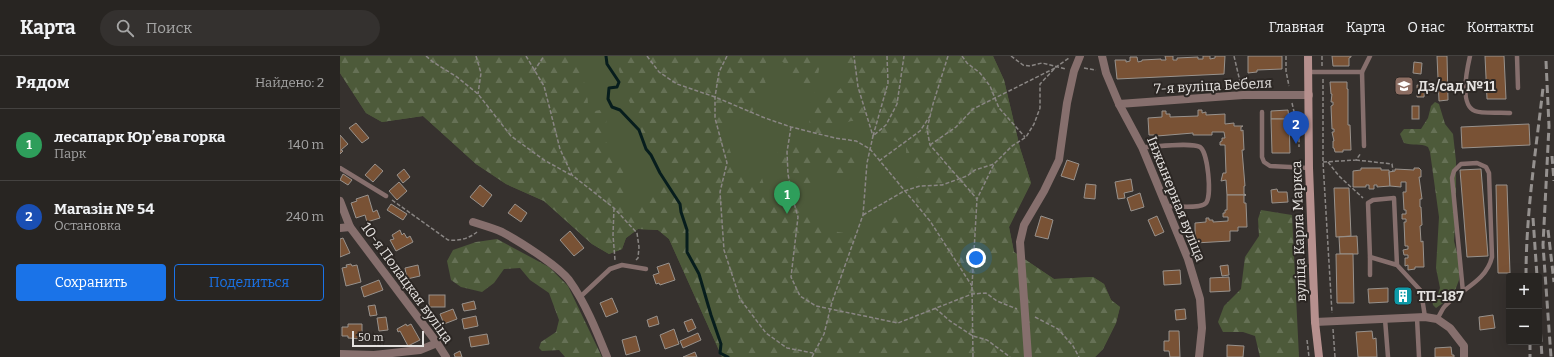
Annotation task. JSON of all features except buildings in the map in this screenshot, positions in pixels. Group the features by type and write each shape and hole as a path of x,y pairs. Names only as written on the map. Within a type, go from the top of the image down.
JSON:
{"main road":[{"name":"вуліца Карла Маркса","path":"1308,56 1309,168 1315,322 1319,357"}],"street":[{"path":"1028,357 1020,242 1024,225 1044,191 1059,160 1067,103 1075,68 1080,56"},
{"name":"Інжынерная вуліца","path":"1102,56 1106,73 1119,104 1142,147 1188,259 1200,299 1202,328 1199,357"},
{"name":"7-я вуліца Бебеля","path":"1119,104 1243,95 1308,95"},
{"name":"10-я Полацкая вуліца","path":"340,201 350,227 446,357"},
{"path":"473,222 501,232 551,263 568,280 601,341 607,357"},
{"path":"340,228 350,227"},
{"path":"1315,322 1333,320 1437,319 1450,328 1464,346 1464,357"},
{"path":"340,354 374,355 405,352 420,350 437,343"}],"lane":[{"path":"1364,146 1362,72 1370,56"},
{"path":"1470,56 1465,96 1468,105 1475,111 1510,113"},
{"path":"1517,56 1518,88"},
{"path":"1308,72 1362,72"},
{"path":"1262,112 1262,157 1264,162 1270,166 1309,168"},
{"path":"1142,147 1190,145 1200,147 1205,153 1210,193 1206,203 1201,206 1167,206"},
{"path":"1437,319 1445,306 1478,281 1490,265 1492,257 1489,174 1486,166 1477,163 1461,164 1454,171 1452,178 1463,292"},
{"path":"340,168 386,196"},
{"path":"1370,275 1368,204 1373,200 1394,198 1397,264"},
{"path":"1370,257 1397,264 1421,291 1419,357"},
{"path":"579,298 610,268 622,265 646,269"},
{"path":"1385,319 1388,357"}],"path":[{"path":"426,56 457,77 478,94 511,136 544,160 572,176 614,208 637,233 639,247 638,258 631,266"},
{"path":"476,56 481,73 478,94"},
{"path":"526,56 544,86 560,149 572,176"},
{"path":"534,71 544,56"},
{"path":"647,56 659,72 677,84 715,97 791,127 834,138 856,141 870,149 930,221 972,286"},
{"path":"726,56 719,72 715,97 715,118 727,163 720,192 724,250 740,299 766,333 786,348 813,353"},
{"path":"854,56 858,87 872,136"},
{"path":"812,357 824,334 863,215 867,163 872,136 888,83 887,56"},
{"path":"872,136 886,125 897,104 904,56"},
{"path":"948,56 927,129 930,145 977,199"},
{"path":"962,56 967,63 980,73 990,86 999,108 1026,137"},
{"path":"1011,56 1023,65 1030,66 1042,63 1066,69 1086,68 1106,73"},
{"path":"930,145 956,127 973,109 1056,67 1072,56"},
{"path":"1234,56 1243,95"},
{"path":"1286,56 1286,71 1290,95 1299,133 1300,167"},
{"path":"1322,56 1323,162 1336,357"},
{"path":"973,357 972,286 977,199 994,164 1012,146 1026,137 1034,124 1040,108 1040,84 1056,67"},
{"path":"879,161 920,131 931,115"},
{"path":"791,127 787,152 788,174 798,217 791,277 800,296 816,306 898,323 972,294"},
{"path":"1356,160 1364,146"},
{"path":"1323,162 1356,160 1392,164 1393,171"},
{"path":"1328,162 1339,176 1368,204"},
{"path":"863,215 904,191 920,186 942,185 975,170 994,164"},
{"path":"386,196 448,240 459,241 472,236 484,226"},
{"path":"614,208 613,235 615,267"},
{"path":"935,308 950,321 972,336 987,340 1010,357"}],"green space":[{"path":"340,56 993,56 1004,80 1020,148 1031,183 1009,227 1014,252 1054,279 1093,277 1104,284 1111,300 1120,307 1116,323 1103,349 1095,357 722,357 669,239 658,230 638,229 626,238 622,249 609,254 592,244 544,201 506,184 476,164 423,116 382,122 366,113 340,73"},
{"path":"340,56 570,56 583,79 587,92 588,105 595,111 605,109 608,115 603,135 611,153 623,166 625,187 624,203 630,209 640,207 648,198 648,191 655,184 667,186 673,180 660,157 641,139 638,118 626,95 615,56 830,56 993,56 1004,80 1020,148 1031,183 1009,227 1014,252 1054,279 1093,277 1104,284 1111,300 1120,307 1116,323 1103,349 1095,357 722,357 669,239 658,230 638,229 626,238 622,249 609,254 592,244 544,201 506,184 476,164 423,116 382,122 366,113 340,73","holes":["830,56 842,67 846,74 841,88 813,109 809,121 813,132 822,137 835,127 851,121 861,121 906,146 909,165 913,173 921,180 915,198 919,209 919,216 910,219 902,214 884,217 863,236 838,232 827,228 817,216 798,208 777,204 766,193 762,178 743,173 734,162 723,130 733,117 749,116 760,100 767,87 762,72 767,60 777,58 786,65 805,90 814,94 821,60"]},
{"path":"1435,102 1439,104 1445,124 1453,134 1456,161 1456,211 1454,241 1459,261 1459,280 1453,296 1436,308 1433,305 1432,300 1437,297 1440,288 1436,268 1439,217 1430,152 1428,147 1404,143 1400,134 1404,129 1421,129 1428,118 1431,106"},
{"path":"797,142 848,151 858,161 856,169 842,175 828,174 819,166 811,165 805,172 813,184 807,185 795,180 790,168 776,163 772,157 782,149"},
{"path":"1261,210 1292,215 1299,357 1260,357 1255,336 1243,332 1223,332 1218,322 1224,306 1241,289 1245,257 1259,236 1258,219"},
{"path":"497,239 549,267 568,286 602,357 565,357 559,350 542,351 539,348 541,342 556,332 559,320 549,293 530,280 520,268 504,269 494,283 482,292 461,287 451,280 447,261 453,250 476,242"}],"waterway":[{"path":"606,56 607,64 619,82 617,87 609,88 608,99 612,107 620,110 639,130 646,149 680,204 687,230 687,252 699,274 721,344 720,353 728,357"}],"railway":[{"path":"1546,61 1549,126 1543,245 1551,357"},
{"path":"1526,273 1526,252 1530,205 1543,88"},
{"path":"1552,156 1554,181"},
{"path":"1533,218 1537,273"},
{"path":"1548,230 1554,282"},
{"path":"1530,345 1530,357"},
{"path":"1541,345 1542,357"}],"place":[{"name":"Дз/сад №11","path":"1404,86"},
{"name":"Магазін № 54","path":"1296,144"},
{"name":"лесапарк Юрʼева горка","path":"787,214"},
{"name":"ТП-187","path":"1403,296"}]}
